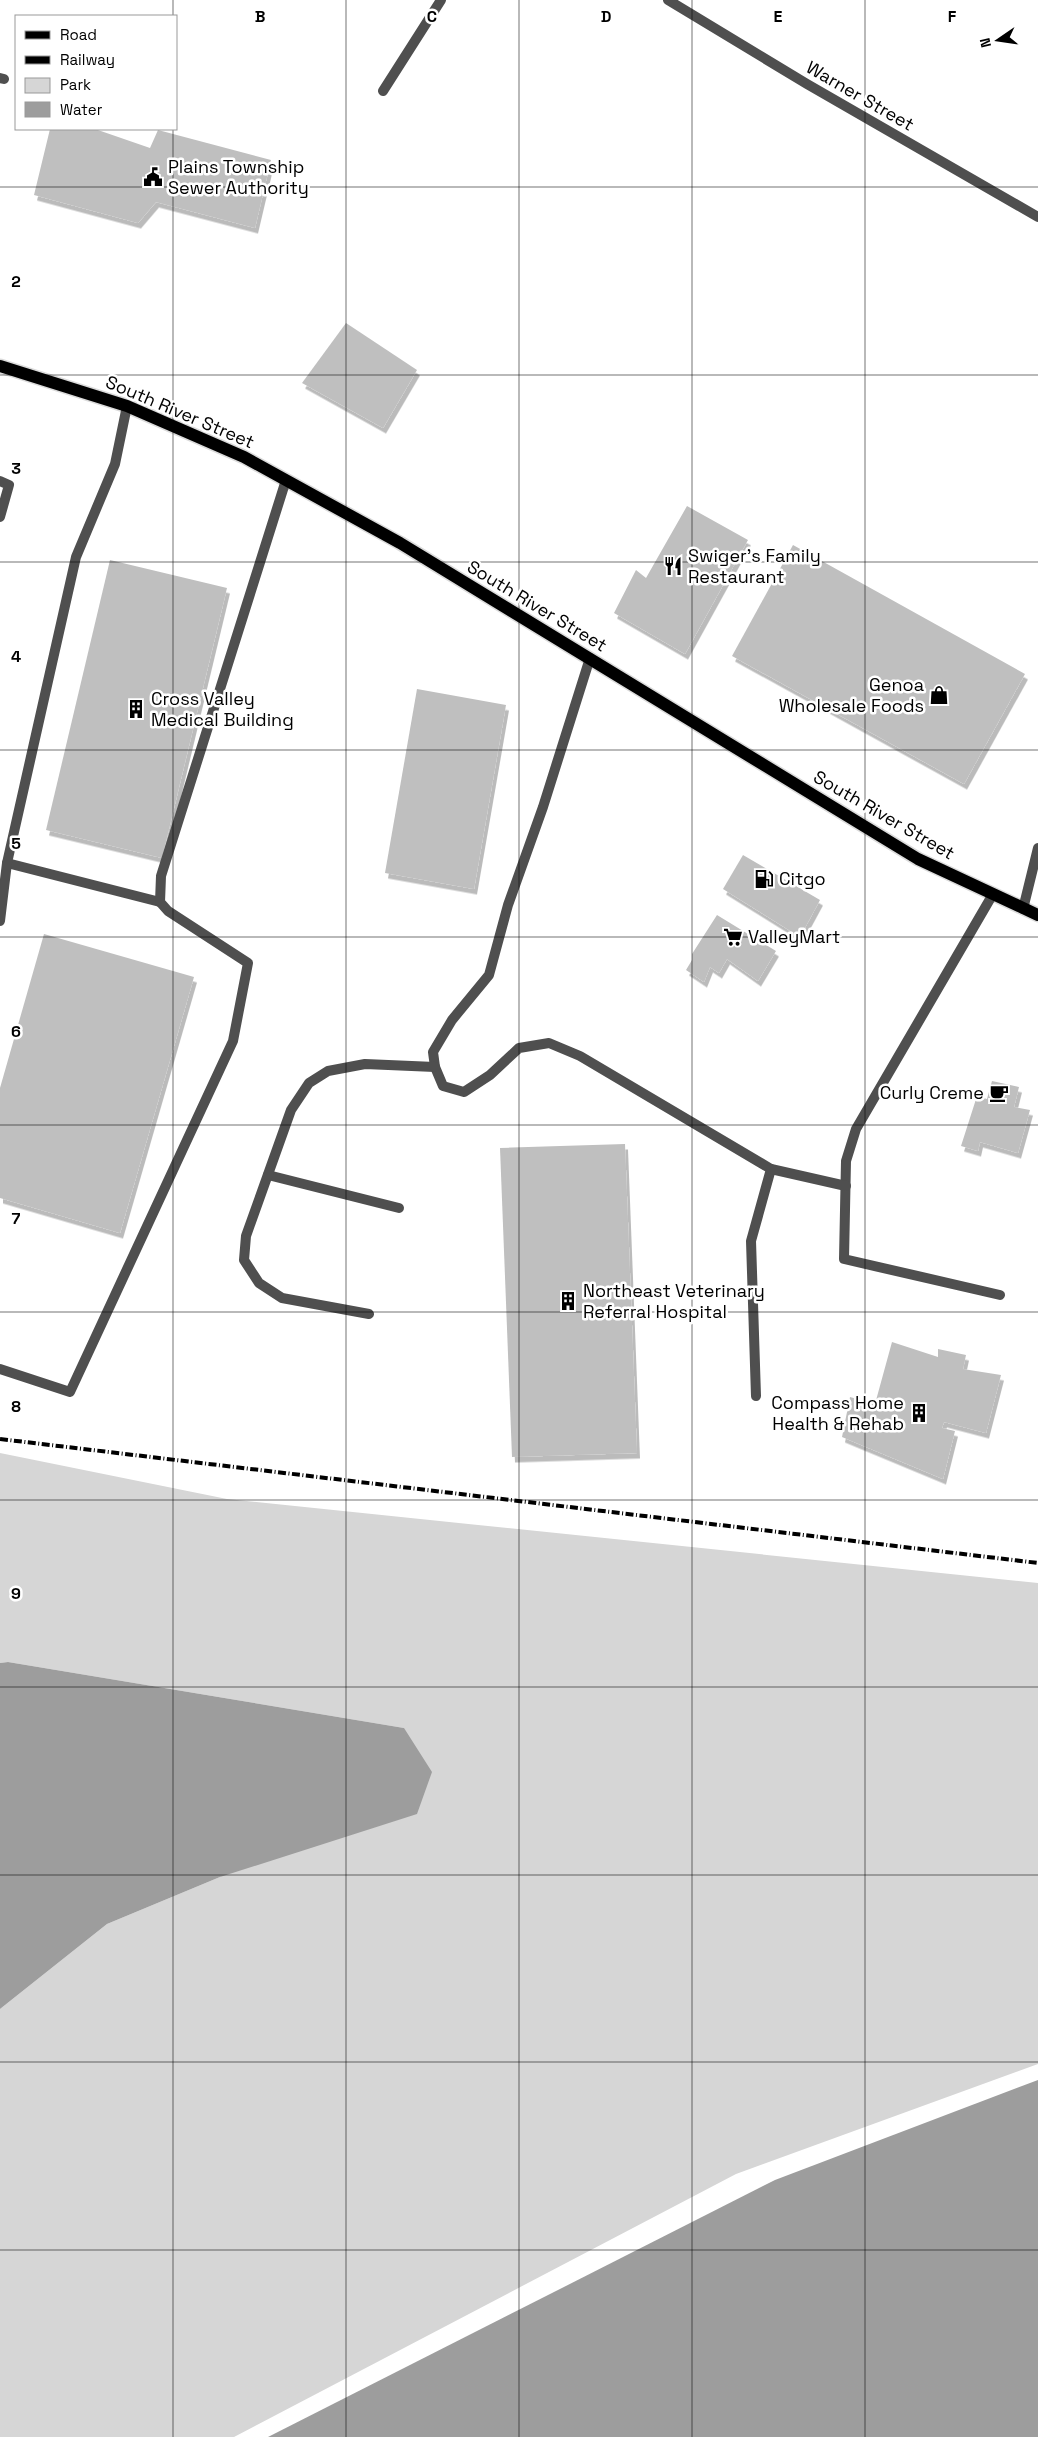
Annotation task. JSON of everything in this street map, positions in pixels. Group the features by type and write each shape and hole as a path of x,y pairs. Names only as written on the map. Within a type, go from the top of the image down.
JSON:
{"main road":[{"name":"South River Street","path":"0,366 127,406 244,457 400,542 918,859 1038,915"}],"street":[{"path":"384,91 441,0"},
{"name":"Warner Street","path":"668,0 807,84 1038,218"},
{"path":"0,921 8,863 76,557 115,464 127,406"},
{"path":"160,902 161,876 286,480"},
{"path":"0,481 9,484 0,517"},
{"path":"590,658 544,807 508,905 489,975 452,1020 433,1052 435,1067 443,1086 464,1092 490,1075 519,1048 549,1044 580,1056 771,1169 846,1186"},
{"path":"1023,909 1038,848"},
{"path":"0,1369 70,1392 233,1041 248,963 168,911 160,902 8,863"},
{"path":"993,894 856,1129 846,1161 844,1259 1000,1295"},
{"path":"369,1314 282,1298 259,1283 244,1260 246,1236 291,1110 309,1083 328,1071 365,1064 435,1067"},
{"path":"756,1396 751,1241 771,1169"},
{"path":"268,1175 399,1208"}],"green space":[{"path":"0,1453 227,1499 1038,1583 1038,2064 736,2174 234,2437 0,2437 0,2009 107,1924 220,1877 404,1728 8,1662 0,1663"}],"water":[{"path":"8,1662 404,1728 432,1772 417,1814 220,1877 107,1924 0,2009 0,1663"},
{"path":"1038,2080 1038,2437 268,2437 775,2180"}],"building":[{"name":"Plains Township Sewer Authority","path":"50,130 98,130 150,148 158,130 271,160 255,228 156,202 138,223 34,195"},
{"path":"346,323 417,370 383,428 302,383"},
{"path":"687,506 748,540 685,654 614,613 636,570 646,578"},
{"path":"793,545 1025,674 964,784 732,656"},
{"name":"Cross Valley Medical Building","path":"110,560 227,588 162,858 46,830"},
{"path":"417,689 506,705 474,889 385,873"},
{"path":"743,855 820,900 800,937 723,889"},
{"path":"717,915 776,951 758,981 727,959 719,973 710,967 704,982 686,970 692,960 692,954"},
{"path":"44,934 194,977 120,1233 0,1198 0,1088"},
{"path":"992,1081 1019,1087 1014,1107 1030,1110 1018,1153 980,1142 978,1151 961,1146 977,1096 987,1099"},
{"name":"Northeast Veterinary Referral Hospital","path":"625,1144 637,1453 512,1457 500,1148"},
{"name":"Compass Home Health & Rehab","path":"892,1342 938,1357 938,1349 966,1355 963,1369 1001,1375 986,1433 944,1422 942,1428 955,1431 943,1479 842,1437 850,1397 875,1404"}],"railway":[{"path":"0,1439 1038,1563"}],"place":[{"name":"Plains Township Sewer Authority","path":"153,177"},
{"name":"Swiger's Family Restaurant","path":"673,566"},
{"name":"Genoa Wholesale Foods","path":"939,695"},
{"name":"Cross Valley Medical Building","path":"136,709"},
{"name":"Citgo","path":"764,879"},
{"name":"ValleyMart","path":"733,937"},
{"name":"Curly Creme","path":"999,1093"},
{"name":"Northeast Veterinary Referral Hospital","path":"568,1301"},
{"name":"Compass Home Health & Rehab","path":"919,1413"}]}
